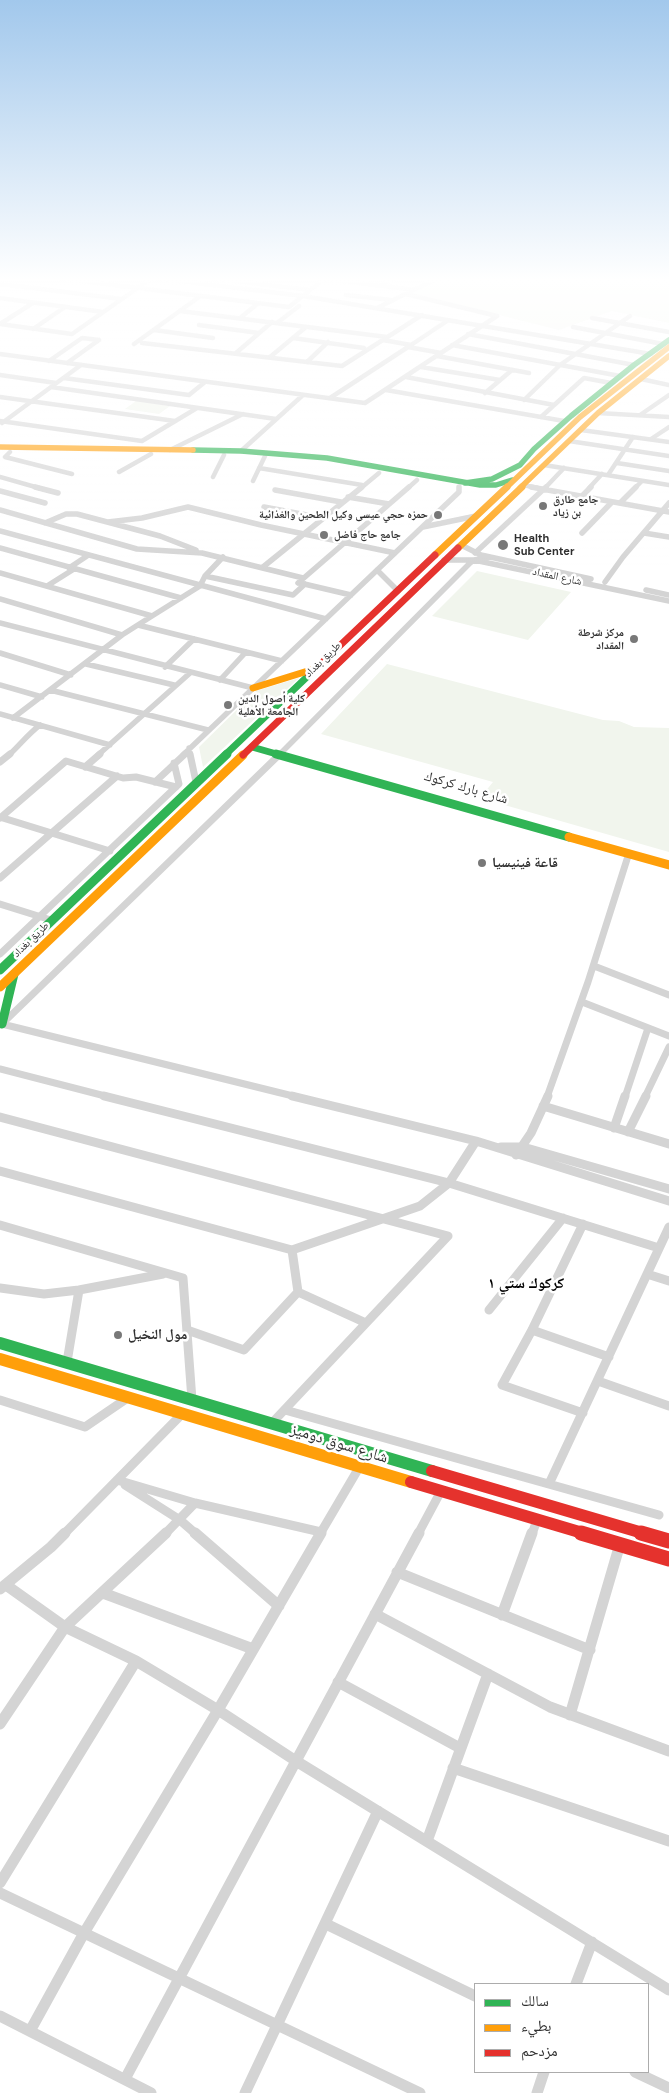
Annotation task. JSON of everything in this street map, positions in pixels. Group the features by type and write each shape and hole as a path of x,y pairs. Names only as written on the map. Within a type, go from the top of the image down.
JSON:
{"main road":[{"name":"طريق بغداد","path":"0,987 461,545 520,481 570,419 625,376"},
{"name":"طريق بغداد","path":"0,970 476,516 520,481 544,465 598,413 645,376"},
{"path":"622,378 638,381"},
{"path":"461,485 492,480 520,465 570,419"},
{"path":"0,447 151,454 265,456 318,462 417,480 461,485 490,486 520,481"},
{"path":"5,451 241,451 327,458 461,485 482,493 486,497 487,506"},
{"path":"348,638 361,640"},
{"path":"253,688 262,687 315,669"},
{"path":"254,745 669,865"},
{"name":"شارع بارك كركوك","path":"282,752 669,859"},
{"path":"1,1025 14,974"},
{"name":"شارع سوق دوميز","path":"0,1343 669,1541"},
{"name":"شارع سوق دوميز","path":"0,1359 669,1559"},
{"path":"214,1423 222,1409"}],"street":[{"path":"0,376 56,383"},
{"path":"1,422 67,376"},
{"path":"159,376 365,403 406,377 485,394 554,405"},
{"path":"330,398 364,376"},
{"path":"474,376 500,380"},
{"path":"485,394 505,376"},
{"path":"524,400 549,376"},
{"path":"611,376 622,378"},
{"path":"64,378 189,395 205,382"},
{"path":"541,417 584,378 610,387"},
{"path":"638,381 669,385"},
{"path":"51,387 276,419"},
{"path":"386,390 541,417 570,419"},
{"path":"241,451 303,395"},
{"path":"640,415 669,395"},
{"path":"0,397 175,421"},
{"path":"1,422 142,441 197,408"},
{"path":"598,413 669,417"},
{"path":"170,450 243,414"},
{"path":"651,439 668,428"},
{"path":"581,430 669,442"},
{"path":"608,475 633,437"},
{"path":"569,441 669,456"},
{"path":"5,451 5,457 72,474"},
{"path":"119,472 151,454"},
{"path":"213,477 224,455"},
{"path":"253,481 265,456"},
{"path":"617,463 669,471"},
{"path":"544,465 668,483"},
{"path":"259,468 362,485"},
{"path":"1,1025 282,752 474,556 564,468"},
{"path":"263,567 378,473"},
{"path":"582,496 602,474"},
{"path":"0,478 58,493"},
{"path":"351,595 298,583 342,542 417,480"},
{"path":"620,503 642,480"},
{"path":"520,481 544,489 669,512"},
{"path":"155,782 423,527 459,492 461,485"},
{"path":"275,490 341,502"},
{"path":"1,492 45,503"},
{"path":"348,497 389,504"},
{"path":"582,533 612,502"},
{"path":"605,582 669,503"},
{"path":"264,506 323,518"},
{"path":"108,522 142,518 188,507 302,534 395,553"},
{"path":"0,510 136,549 202,553 303,578"},
{"path":"45,523 66,514 77,514 160,536 202,553"},
{"path":"423,527 476,516"},
{"path":"0,530 86,556 326,619"},
{"path":"644,532 669,537"},
{"name":"شارع المقداد","path":"461,545 474,556 669,600"},
{"path":"0,548 181,598"},
{"path":"47,586 86,556"},
{"name":"شارع المقداد","path":"444,560 474,556 490,557 669,595"},
{"path":"13,718 122,635 200,586 205,576 224,557"},
{"path":"377,570 398,591"},
{"path":"0,573 152,616"},
{"path":"205,576 293,595 305,584"},
{"path":"0,599 122,635"},
{"path":"0,623 165,667 253,688"},
{"path":"138,625 282,661"},
{"path":"165,667 194,639"},
{"path":"220,680 246,652"},
{"path":"0,653 71,675"},
{"path":"86,664 174,685"},
{"path":"84,767 174,685 190,673"},
{"path":"0,685 42,697"},
{"path":"50,690 208,730"},
{"path":"0,714 110,744"},
{"path":"0,762 22,744 26,736 40,725"},
{"path":"189,748 196,782"},
{"path":"0,817 66,761 123,778 136,777 176,787"},
{"path":"0,954 179,784 174,762"},
{"path":"0,878 117,776"},
{"path":"0,817 110,851"},
{"path":"516,1155 523,1147 543,1106 582,1002 629,854"},
{"path":"0,904 52,920"},
{"path":"594,966 669,995"},
{"path":"582,1002 669,1036"},
{"path":"1,1025 476,1141 669,1201"},
{"path":"614,1128 648,1028"},
{"path":"628,1132 669,1047"},
{"path":"0,1069 449,1183 659,1248"},
{"path":"543,1106 669,1144"},
{"path":"0,1117 448,1236 272,1423"},
{"path":"0,1171 292,1250 420,1206 449,1183 476,1141"},
{"path":"499,1148 523,1147 669,1189"},
{"path":"490,1310 563,1218"},
{"path":"582,1413 502,1385 532,1330 583,1224"},
{"path":"0,1225 183,1278 192,1400"},
{"path":"549,1484 669,1228"},
{"path":"292,1250 298,1292"},
{"path":"0,1288 44,1294 79,1290 166,1273"},
{"path":"647,1274 669,1281"},
{"path":"67,1362 79,1290"},
{"path":"298,1292 366,1323"},
{"path":"187,1330 244,1350 298,1292"},
{"path":"532,1330 609,1357"},
{"path":"598,1381 669,1406"},
{"path":"0,1400 85,1427 129,1397"},
{"path":"285,1410 659,1515"},
{"path":"182,1414 52,1547 3,1587 65,1627 136,1661 218,1710 296,1761 669,1990"},
{"path":"30,2032 84,1933 218,1710 360,1466"},
{"path":"117,1480 195,1503 321,1532"},
{"path":"117,1480 180,1520 279,1606"},
{"path":"125,2079 441,1490"},
{"path":"0,1724 65,1627 180,1520 195,1503"},
{"path":"502,1615 538,1520"},
{"path":"570,1715 620,1544"},
{"path":"397,1572 590,1650"},
{"path":"103,1593 253,1649"},
{"path":"375,1614 570,1715 669,1749"},
{"path":"0,1883 136,1661"},
{"path":"427,1841 452,1768 488,1674"},
{"path":"338,1682 460,1748"},
{"path":"452,1768 669,1841"},
{"path":"245,2093 378,1811"},
{"path":"0,1893 420,2093"},
{"path":"326,1924 474,1996"},
{"path":"576,1983 592,1942"},
{"path":"0,2016 152,2093"},
{"path":"537,2093 544,2073"},
{"path":"637,2073 669,2088"}],"shaded area":[{"path":"136,401 170,406 159,414 125,409"},
{"path":"477,571 571,592 528,640 432,616"},
{"path":"387,664 603,720 619,721 634,727 669,728 669,852 480,798 493,782 321,734"},
{"path":"299,678 203,767 199,747 256,691"}],"traffic: fast":[{"path":"465,483 492,479 520,465 534,449 571,416 621,376"},
{"path":"193,450 241,451 327,458 480,485 496,485 512,480"},
{"path":"0,970 309,675"},
{"path":"252,747 569,837"},
{"path":"2,1024 14,974"},
{"path":"0,1343 432,1471"}],"traffic: slow":[{"path":"435,555 580,417 633,376"},
{"path":"458,548 598,413 644,376"},
{"path":"0,447 193,450"},
{"path":"253,688 311,670"},
{"path":"0,987 243,755"},
{"path":"569,837 669,865"},
{"path":"0,1359 411,1482"}],"traffic: jam":[{"path":"243,755 458,548"},
{"path":"309,675 435,555"},
{"path":"432,1471 669,1541"},
{"path":"411,1482 669,1559"}],"place":[{"name":"جامع طارق بن زياد","path":"543,506"},
{"name":"حمزه حجي عيسى وكيل الطحين والغذائية","path":"438,515"},
{"name":"جامع حاج فاضل","path":"324,535"},
{"name":"Health Sub Center","path":"503,545"},
{"name":"مركز شرطة المقداد","path":"634,639"},
{"name":"كلية أصول الدين الجامعة الأهلية","path":"228,705"},
{"name":"قاعة فينيسيا","path":"482,863"},
{"name":"مول النخيل","path":"118,1335"}],"district":[{"name":"كركوك ستي ١","path":"526,1284"}]}
